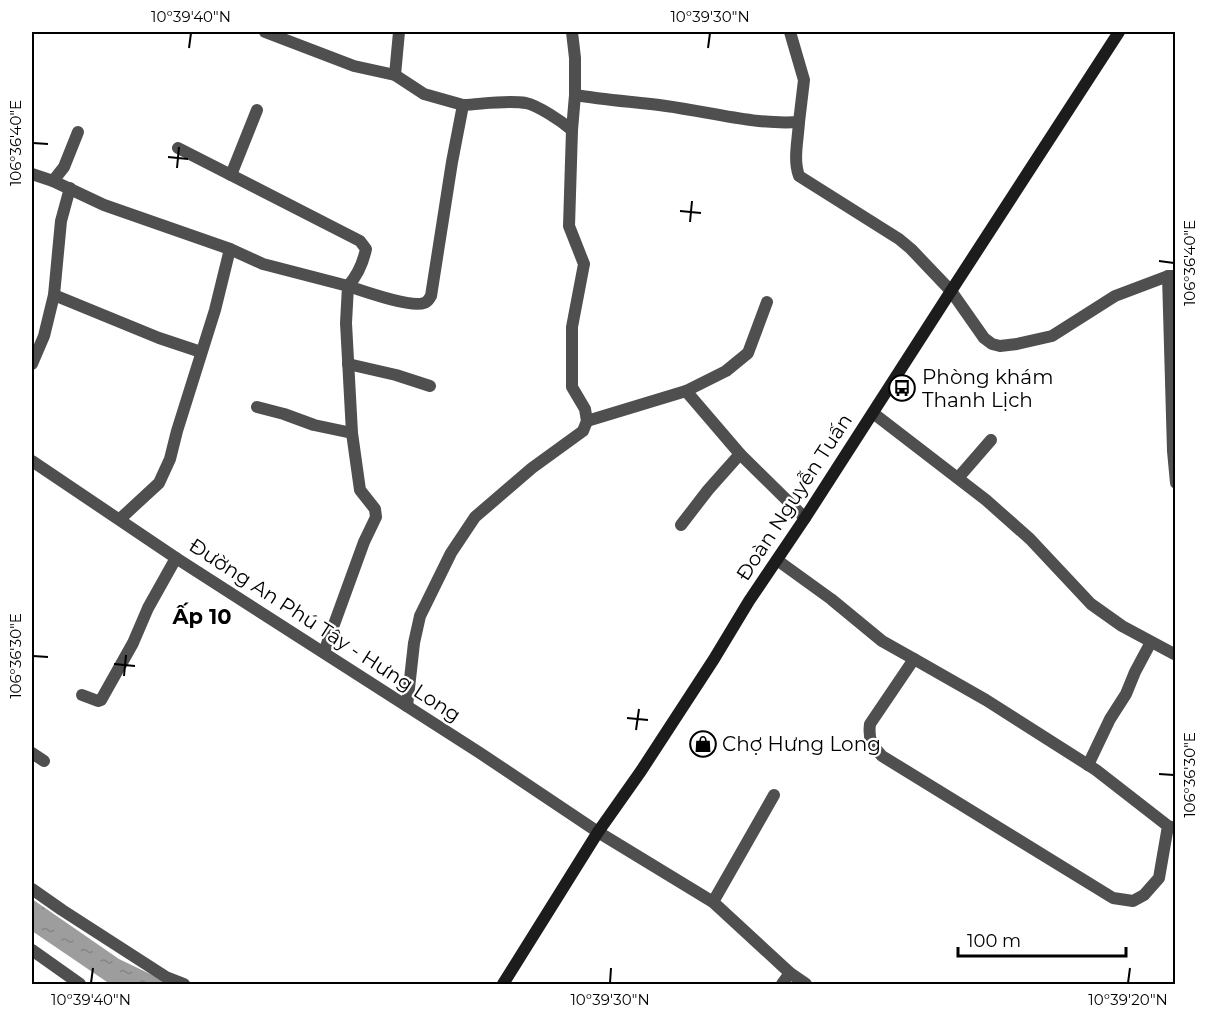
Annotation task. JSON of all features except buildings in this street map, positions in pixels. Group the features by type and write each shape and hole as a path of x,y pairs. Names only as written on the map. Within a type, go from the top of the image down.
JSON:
{"main road":[{"name":"Đoàn Nguyễn Tuấn","path":"503,984 598,832 702,678 749,601 1119,32"}],"street":[{"path":"265,32 354,66 395,75 424,94 463,105 528,104 552,116 572,130"},
{"path":"395,75 399,32"},
{"path":"407,706 414,643 420,616 451,553 475,516 532,468 583,431 587,421 585,409 572,387 572,327 584,264 569,226 575,95 572,32"},
{"path":"790,32 804,80 796,159 797,170 801,178 899,239 911,249 951,291 984,338 992,344 1000,346 1017,344 1052,336 1115,296 1172,276 1172,440 1176,483"},
{"path":"575,95 668,106 748,121 799,122"},
{"path":"32,174 70,188 104,205 230,249 263,264 409,303 422,304 431,296 463,105"},
{"path":"231,175 257,110"},
{"path":"53,181 64,167 78,132"},
{"path":"177,148 360,240 366,249 354,279 348,286 346,323 352,433 360,490 375,509 376,517 364,542 324,652"},
{"path":"32,364 44,336 54,295 61,222 70,188"},
{"path":"120,519 159,483 170,459 215,310 230,249"},
{"path":"54,295 159,338 201,352"},
{"path":"587,421 686,391 726,371 748,353 766,302"},
{"path":"348,364 396,375 430,386"},
{"path":"686,391 740,454 805,518"},
{"path":"257,407 314,425 352,433"},
{"path":"873,413 986,500 1030,539 1091,604 1122,626 1176,655"},
{"path":"958,478 991,440"},
{"path":"681,525 740,454"},
{"name":"Đường An Phú Tây - Hưng Long","path":"32,461 176,558 480,753 598,832 713,902 790,973 806,984"},
{"path":"82,695 101,700 176,558"},
{"path":"777,560 831,598 882,642 914,659 986,700 1088,765 1172,827 1159,878 1144,895 1133,901 1113,898 882,756 873,746 869,736 870,724 914,659"},
{"path":"1088,765 1151,642"},
{"path":"32,753 44,761"},
{"path":"713,902 774,795"},
{"path":"32,889 166,977 184,984"},
{"path":"32,950 80,984"},
{"path":"782,984 790,973"}],"water":[{"path":"32,899 119,959 171,984 110,984 32,931"}],"place":[{"name":"Phòng khám Thanh Lịch","path":"902,388"},
{"name":"Chợ Hưng Long","path":"703,744"}],"district":[{"name":"Ấp 10","path":"202,616"}]}
